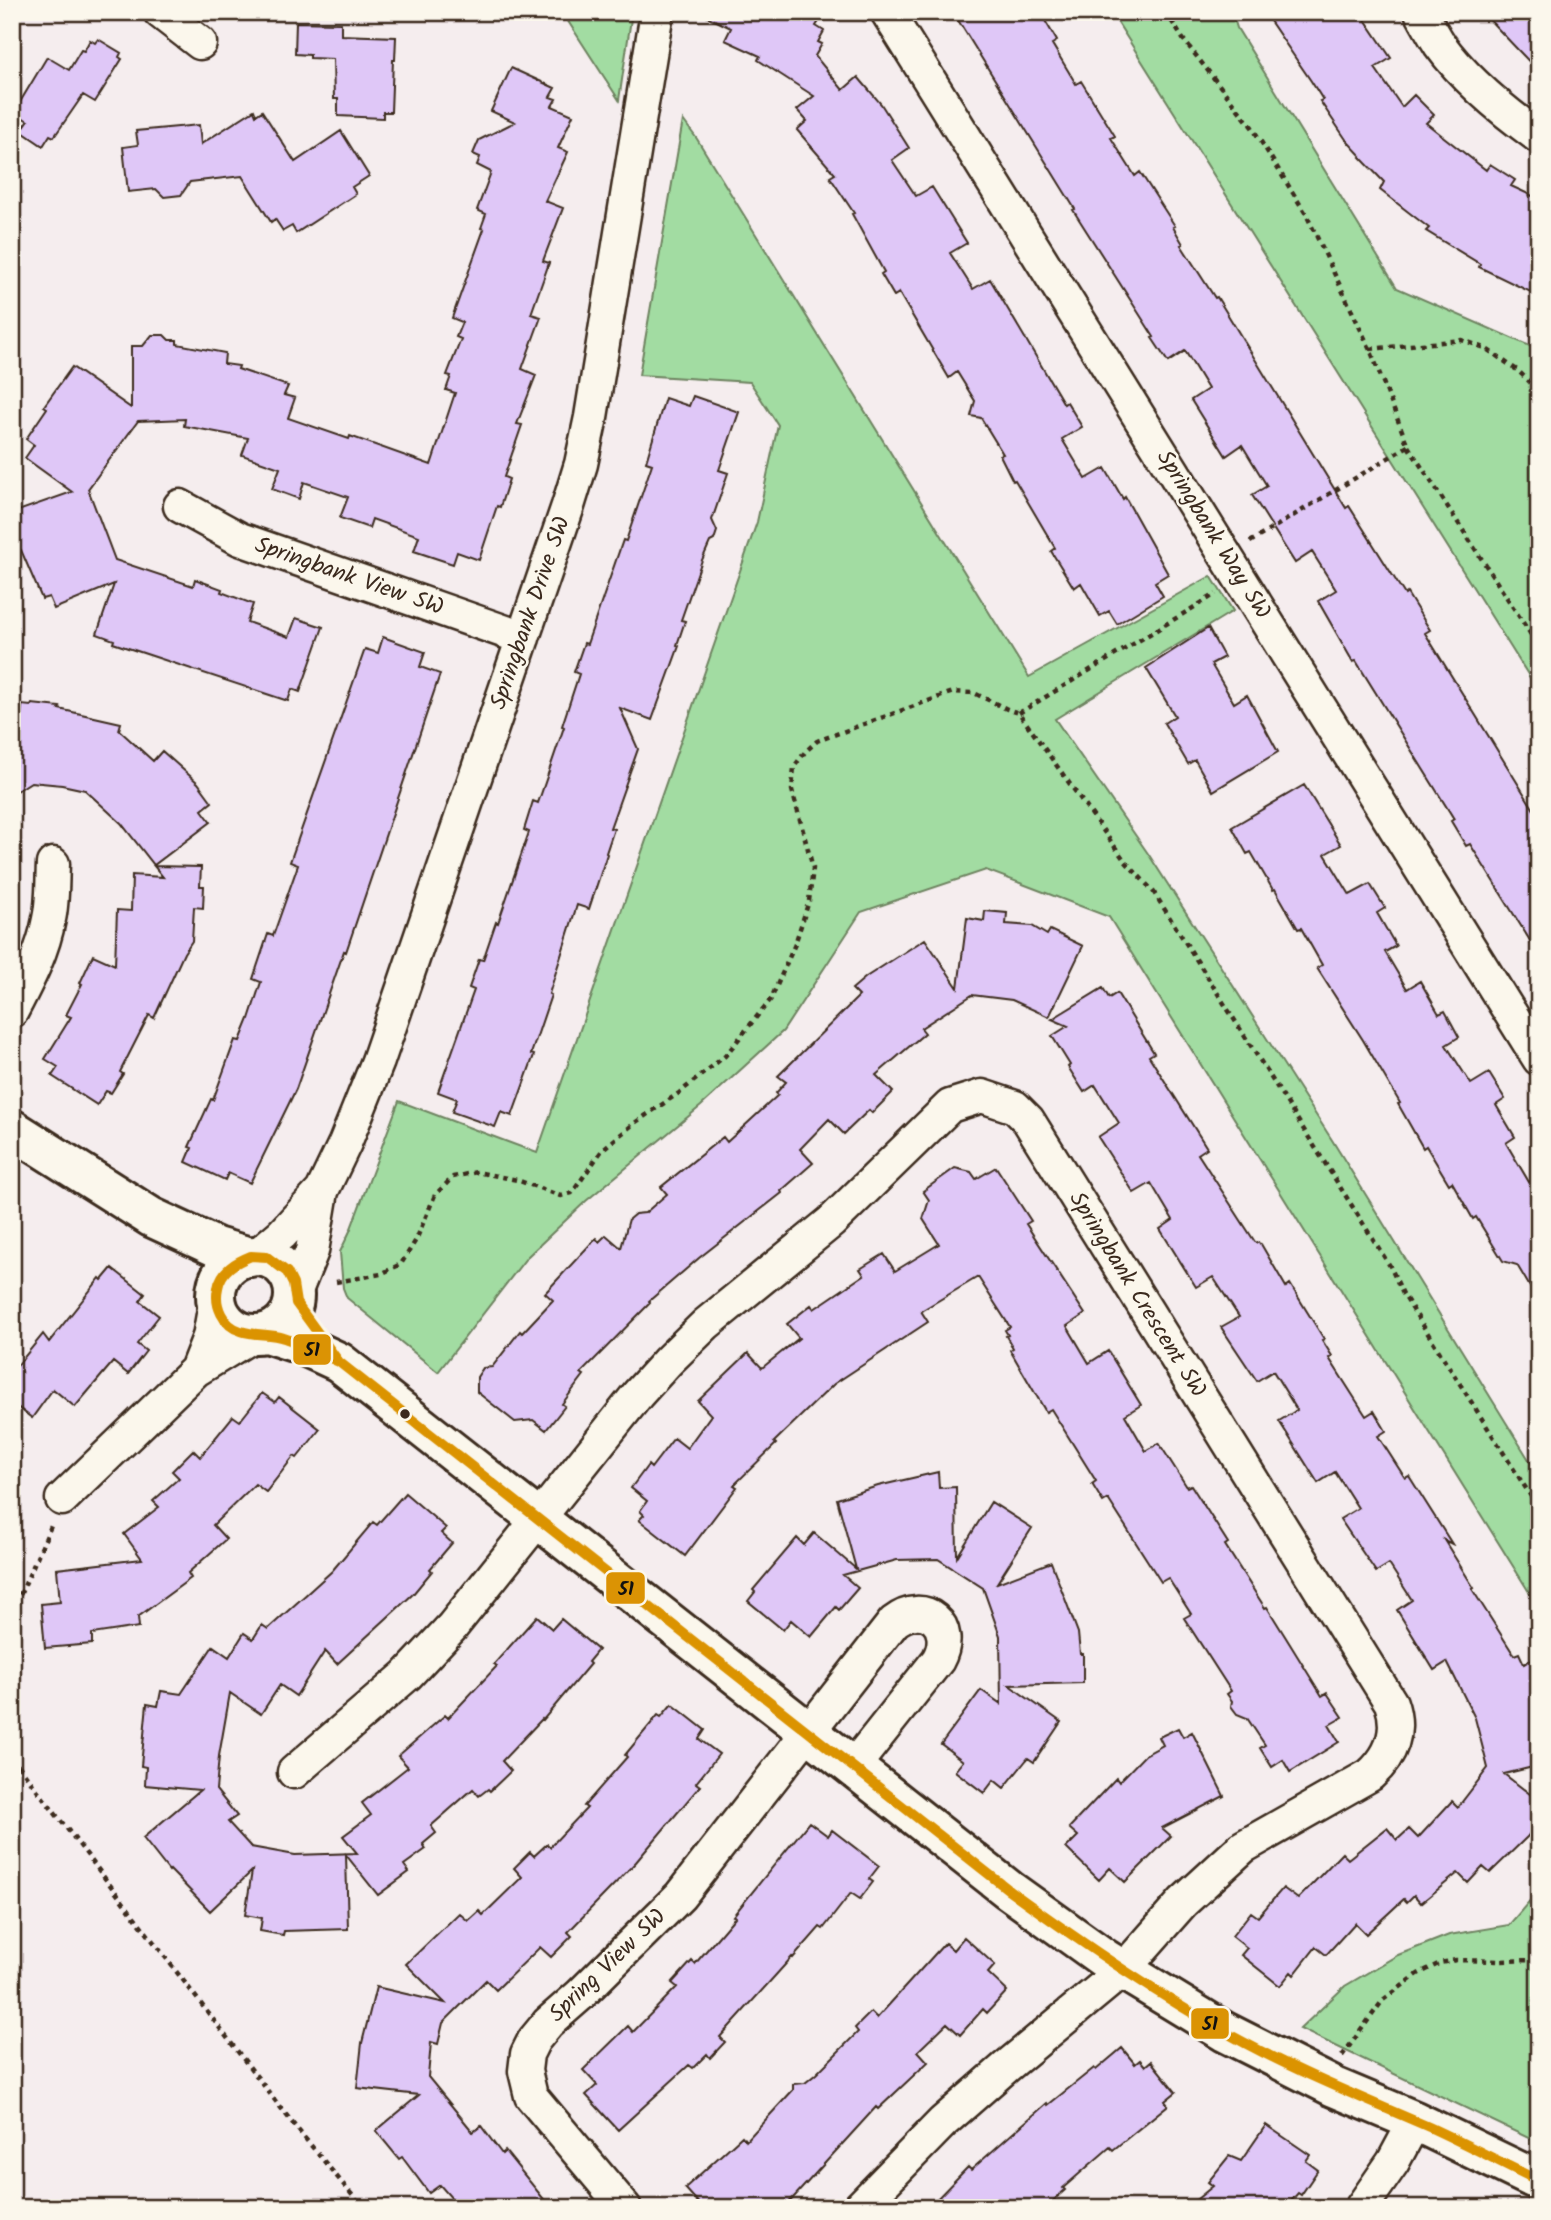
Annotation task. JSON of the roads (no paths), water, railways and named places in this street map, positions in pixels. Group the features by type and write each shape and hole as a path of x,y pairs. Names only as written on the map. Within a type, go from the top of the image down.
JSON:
{"street":[{"path":"160,12 200,43"},
{"name":"Springbank Drive SW","path":"294,1297 312,1251 322,1191 354,1123 378,1061 574,485 591,417 657,12"},
{"name":"Springbank Way SW","path":"887,12 1539,1059"},
{"path":"1421,12 1441,46 1477,86 1539,137"},
{"name":"Springbank View SW","path":"180,506 240,540 523,638"},
{"path":"12,1011 44,941 50,917 53,864"},
{"name":"Springbank Crescent SW","path":"294,1772 407,1675 452,1627 638,1394 668,1361 734,1299 831,1222 950,1105 982,1096 1015,1107 1028,1120 1391,1703 1395,1714 1393,1742 1382,1765 1370,1775 1243,1847 1182,1902 1123,1970"},
{"path":"12,1129 151,1217 216,1247 266,1258 284,1269 290,1277 294,1297 339,1362"},
{"name":"Springbank Drive SW","path":"253,1256 282,1234 322,1191"},
{"path":"151,1217 216,1296 219,1309 233,1327 243,1332 300,1344 339,1362 1019,1898 1069,1934 1225,2032 1334,2087 1415,2121 1539,2181"},
{"path":"196,1370 209,1337 223,1273 240,1259 253,1256"},
{"path":"62,1499 196,1370 283,1323 289,1315 294,1297"},
{"name":"Spring View SW","path":"625,2208 531,2096 524,2071 527,2054 534,2040 548,2023 680,1896 894,1622 903,1615 914,1612 935,1619 942,1628 945,1639 939,1660 853,1767"},
{"path":"859,2208 943,2122 1123,1970"},
{"path":"1362,2208 1393,2162 1415,2121"}]}
